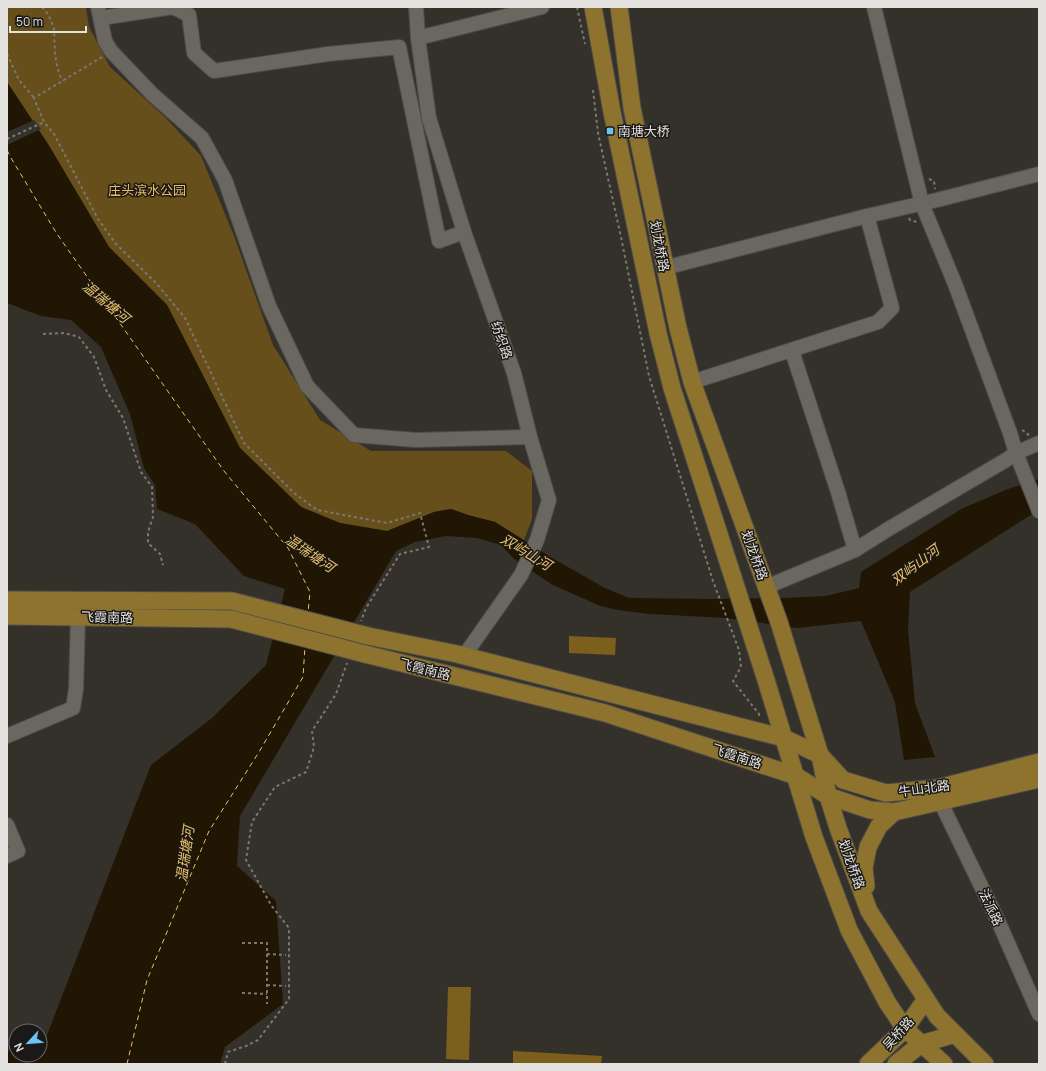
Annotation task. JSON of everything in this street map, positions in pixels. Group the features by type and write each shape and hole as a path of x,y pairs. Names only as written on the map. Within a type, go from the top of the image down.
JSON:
{"main road":[{"name":"划龙桥路","path":"593,7 612,112 658,333 675,395 814,837 849,930 887,1002 905,1029 944,1064"},
{"name":"划龙桥路","path":"620,7 632,108 664,268 692,382 781,630 820,755 828,796 838,828 869,910 937,1016 985,1064"},
{"name":"飞霞南路","path":"7,600 232,601 368,636 457,654 784,738 820,755"},
{"name":"飞霞南路","path":"7,616 231,619 604,713 796,776 828,796"},
{"name":"牛山北路","path":"820,755 843,780 886,793 938,788 1039,762"},
{"name":"牛山北路","path":"828,796 870,810 894,812 1039,779"},
{"path":"869,910 864,868 868,847 879,826 894,812"},
{"name":"吴桥路","path":"868,1064 905,1029 926,999"},
{"name":"吴桥路","path":"896,1064 921,1044 955,1034"}],"street":[{"path":"464,232 439,241 398,47 328,54 214,71 194,53 189,15 174,7 100,13 105,41 111,51 152,94 202,138 225,180 269,306 307,386 354,435 416,440 530,438"},
{"name":"纺织路","path":"416,7 418,38 429,118 464,232 514,373 530,438 548,500 537,540 521,575 464,656"},
{"path":"418,38 542,7"},
{"path":"874,7 922,204 958,292 1016,453 1039,511"},
{"path":"664,268 1039,174"},
{"path":"692,382 878,322 892,308 867,216"},
{"path":"792,351 838,492 855,550"},
{"path":"766,587 855,550 1016,453 1039,443"},
{"path":"7,736 73,708 76,689 78,617"},
{"name":"法派路","path":"940,801 999,923 1039,1014"},
{"path":"7,825 18,851 7,856"}],"path":[{"path":"42,7 48,14 54,28 55,55 59,74 63,81"},
{"path":"34,98 111,51"},
{"path":"7,54 19,80 34,98 44,122 54,134 98,219"},
{"path":"7,139 44,122"},
{"path":"43,334 64,333 79,337 94,357 106,390 123,418 141,472 152,487 153,516 148,532 148,543 160,554 163,565"},
{"path":"242,943 267,943 267,1004"},
{"path":"267,954 286,955"},
{"path":"267,985 286,986"},
{"path":"242,993 267,994"}],"green space":[{"name":"庄头滨水公园","path":"7,7 86,7 89,27 110,67 166,118 201,156 234,236 273,345 320,420 371,451 506,451 532,471 532,519 524,540 495,522 451,509 434,512 387,531 340,523 301,507 240,448 167,305 109,247 48,144 7,82"}],"water":[{"path":"7,82 48,144 109,247 167,305 240,448 301,507 340,523 387,531 434,512 451,509 495,522 552,558 605,588 629,598 718,599 826,596 859,588 861,572 963,508 1008,489 1039,479 1039,512 1029,516 910,592 908,630 915,703 935,757 904,760 895,702 861,621 797,628 726,618 649,614 618,610 600,606 551,584 513,558 501,545 477,538 446,536 415,542 396,551 240,816 237,866 276,901 283,1004 225,1047 220,1064 7,1064 8,1051 8,1063 48,1063 48,1033 151,765 212,718 266,665 285,589 244,576 195,524 157,509 155,485 144,468 130,414 101,347 71,320 41,316 7,303"}],"pier":[{"path":"34,120 41,129 7,145 7,132"}],"building":[{"path":"569,636 616,638 615,655 569,653"},
{"path":"448,987 471,987 469,1060 446,1059"},
{"path":"513,1051 602,1056 601,1064 513,1064"}],"ferry route":[{"path":"7,150 57,234 224,471 288,548 310,592 308,613"},
{"path":"127,1064 147,980 209,831 259,752 303,677 305,646"}],"place":[{"name":"南塘大桥","path":"610,131"}],"water label":[{"name":"温瑞塘河","path":"106,302"},
{"name":"双屿山河","path":"526,552"},
{"name":"温瑞塘河","path":"310,553"},
{"name":"双屿山河","path":"915,565"},
{"name":"温瑞塘河","path":"185,854"}]}
